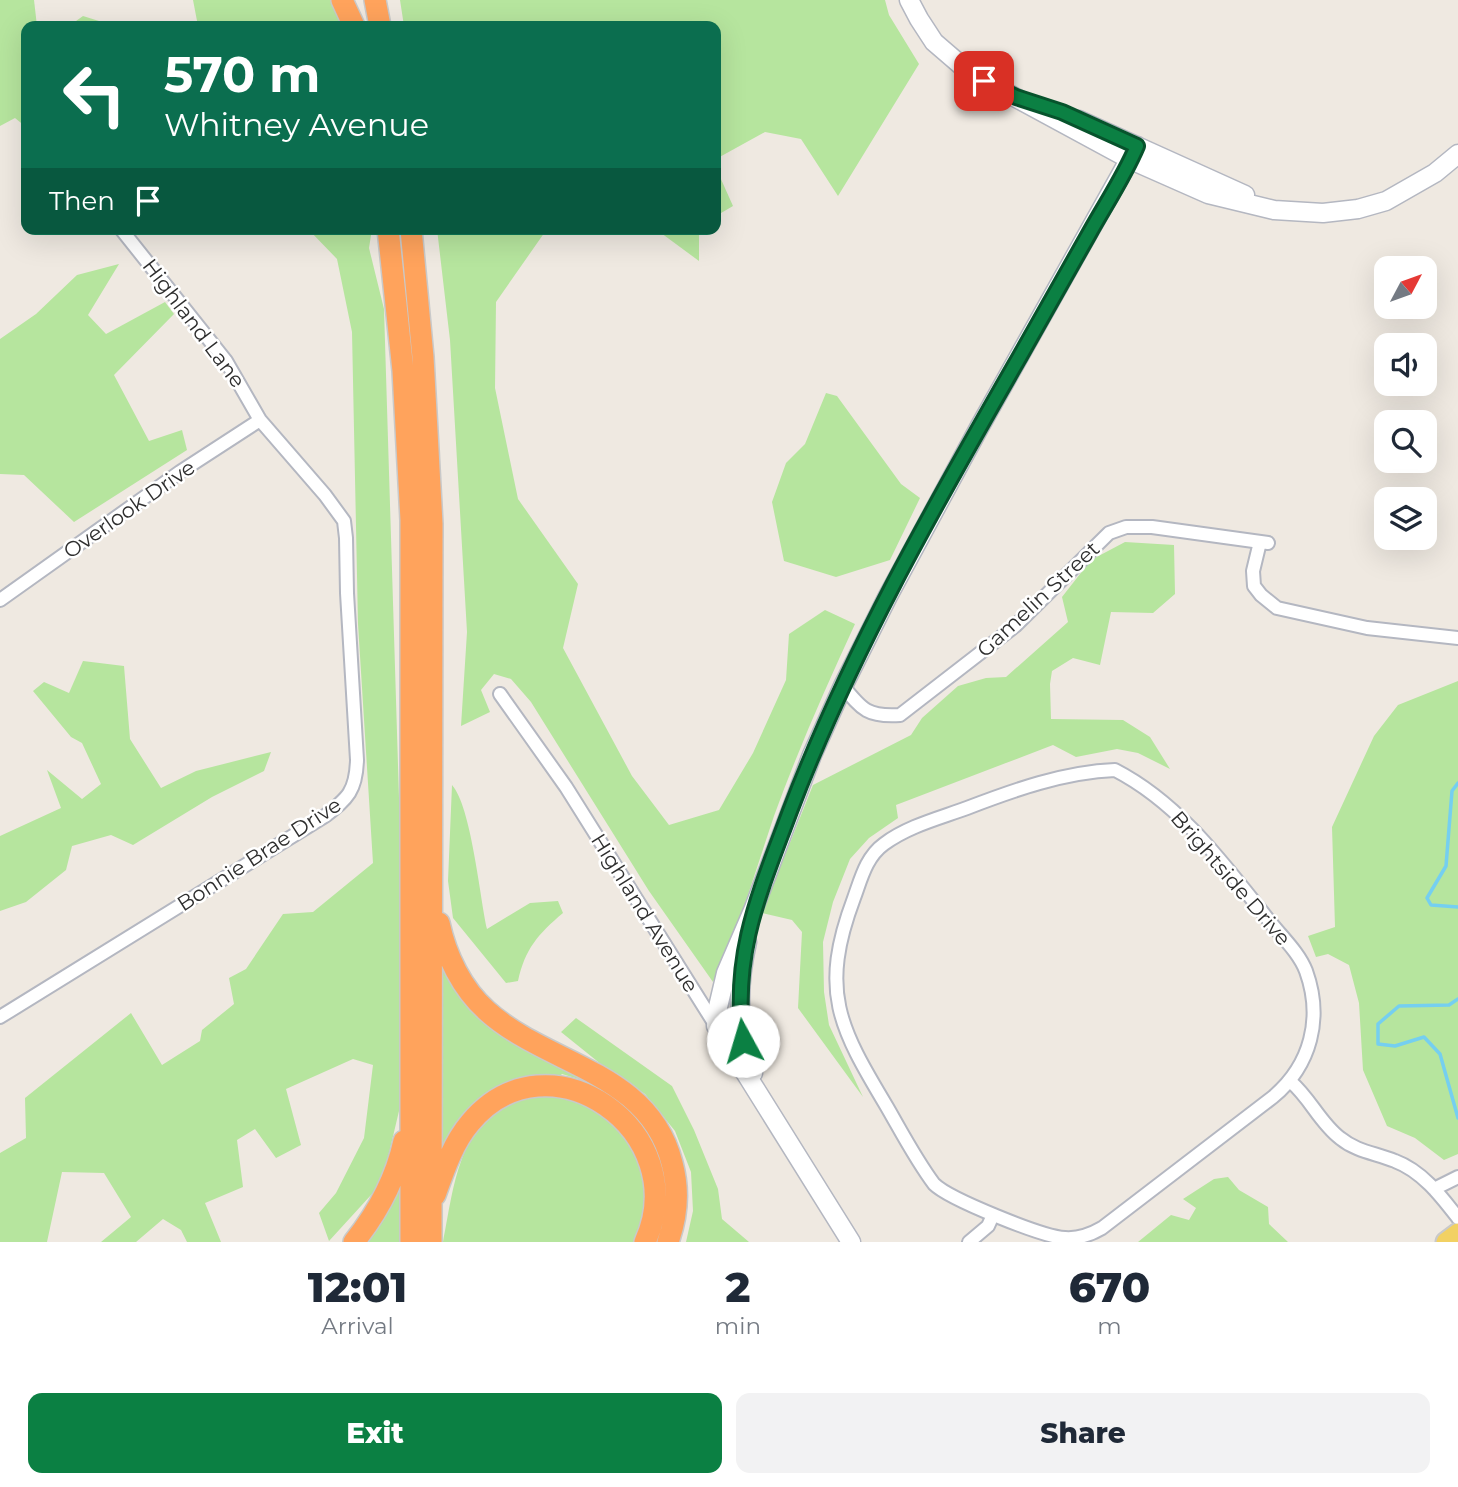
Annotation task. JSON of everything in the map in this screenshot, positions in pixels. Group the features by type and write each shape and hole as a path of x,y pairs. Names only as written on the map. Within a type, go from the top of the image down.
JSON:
{"highway":[{"path":"342,0 352,21"},
{"path":"352,0 354,21"},
{"path":"375,0 379,21"},
{"path":"389,235 402,358 411,509 411,1242"},
{"path":"412,235 424,357 431,510 431,1242"},
{"path":"432,894 441,935 450,960 481,1006 512,1031 621,1088 642,1108 660,1132 671,1158 677,1185 675,1218 668,1242"},
{"path":"431,1207 451,1156 476,1116 514,1093 537,1087 559,1087 583,1093 604,1103 622,1117 636,1135 647,1159 654,1187 654,1212 645,1242"},
{"path":"354,1242 392,1180 410,1115"}],"main road":[{"path":"909,0 926,30 943,51 970,73 1016,97 1062,112 1134,153 1274,210 1323,213 1358,209 1386,201 1435,173 1458,154"},
{"path":"851,1242 716,1026 711,1007 754,908 812,755 843,686 888,596 980,426 1134,153"},
{"path":"754,908 743,959 740,1010 743,1041 761,1098"},
{"path":"711,1007 740,1010"},
{"path":"1446,1242 1458,1233"}],"street":[{"name":"Highland Lane","path":"126,235 226,361 260,420"},
{"name":"Overlook Drive","path":"0,600 180,472 260,420"},
{"name":"Bonnie Brae Drive","path":"0,1017 325,816 352,791 357,760 346,593 345,527 325,495 260,420"},
{"name":"Gamelin Street","path":"843,686 861,708 883,716 900,716 1015,626 1109,533 1126,527 1152,527 1264,542 1253,571 1254,586 1261,596 1277,608 1367,628 1458,638"},
{"name":"Highland Avenue","path":"500,694 566,787 711,1007"},
{"name":"Brightside Drive","path":"1115,770 1161,799 1183,821 1229,870 1301,959 1310,983 1312,1027 1303,1063 1291,1082 1093,1233 1075,1238 1058,1237 993,1215 943,1192 929,1178 850,1043 838,1004 836,970 840,936 870,858 884,844 916,827 1005,793 1083,772 1115,770"},
{"path":"1291,1082 1339,1138 1359,1150 1411,1169 1434,1189 1458,1218"},
{"path":"1434,1189 1458,1177"},
{"path":"969,1242 988,1226 993,1215"}],"green space":[{"path":"0,0 34,0 36,21 21,21 21,123 15,118 0,126"},
{"path":"193,0 331,0 340,21 197,21"},
{"path":"400,0 885,0 889,15 919,64 838,196 801,139 765,132 721,156 721,21 403,21"},
{"path":"83,16 99,21 76,21"},
{"path":"721,179 733,206 721,213"},
{"path":"314,235 371,235 369,248 384,309 403,928 403,1094 382,1183 329,1241 319,1213 336,1193 364,1138 373,1065 353,1059 286,1089 301,1145 276,1158 255,1129 237,1140 243,1187 205,1203 221,1242 187,1242 181,1230 163,1219 136,1242 101,1242 131,1217 104,1173 62,1172 47,1242 0,1242 0,1153 26,1138 25,1098 131,1013 162,1065 200,1041 202,1030 234,1004 229,978 246,969 283,914 313,912 373,863 358,624 352,332 337,259"},
{"path":"438,235 543,235 496,302 495,388 518,499 578,584 563,648 632,776 669,825 719,810 753,753 786,680 789,634 825,610 855,624 793,767 739,921 713,982 649,891 531,702 511,679 494,674 481,690 490,712 461,726 467,632 450,340"},
{"path":"664,235 699,235 699,261"},
{"path":"119,264 88,315 106,334 165,302 174,314 114,375 149,441 182,430 187,450 74,522 24,475 0,474 0,339 36,314 77,275"},
{"path":"826,393 837,396 901,484 920,498 890,560 836,577 784,561 772,502 786,463 805,444"},
{"path":"1125,542 1174,545 1175,594 1153,613 1111,612 1100,665 1073,658 1052,671 1051,719 1123,720 1150,737 1170,769 1138,753 1117,749 1076,757 1053,745 896,805 898,818 869,838 850,859 833,902 823,942 824,992 829,1025 863,1097 798,1008 802,932 792,920 762,913 813,785 911,735 922,718 958,686 986,678 1006,677 1068,622 1062,597 1091,560"},
{"path":"83,661 124,666 130,739 161,788 196,771 271,752 264,771 212,797 133,845 111,835 72,846 66,870 26,902 0,911 0,836 61,808 47,770 82,799 101,784 82,743 71,737 33,691 44,682 69,693"},
{"path":"1458,681 1458,1154 1444,1160 1415,1138 1387,1126 1363,1070 1359,1003 1349,965 1328,954 1316,957 1308,936 1335,927 1332,827 1374,736 1398,705"},
{"path":"452,785 459,796 470,831 487,929 530,903 558,901 563,913 534,943 524,960 518,981 506,983 453,918 448,881"},
{"path":"441,953 454,982 586,1076 585,1081 562,1074 558,1078 532,1079 447,1144 440,1143"},
{"path":"576,1018 672,1086 694,1130 718,1189 722,1219 749,1242 686,1242 693,1211 691,1172 675,1131 645,1094 602,1065 561,1032"},
{"path":"533,1095 565,1095 577,1098 598,1109 622,1129 640,1159 646,1190 645,1207 635,1242 443,1242 454,1184 467,1146 490,1115 507,1104"},
{"path":"1228,1177 1239,1190 1268,1207 1269,1224 1288,1242 1138,1242 1171,1215 1189,1220 1196,1208 1183,1199 1214,1179"},
{"path":"402,1184 402,1242 364,1242 399,1186"}],"waterway":[{"path":"1458,783 1452,791 1446,866 1427,898 1431,905 1458,907"},
{"path":"1458,999 1449,1005 1399,1006 1378,1024 1378,1044 1395,1046 1424,1037 1440,1054 1458,1118"}],"route":[{"path":"743,1041 739,999 743,959 754,908 832,708 888,596 980,426 1137,146 1062,112 1016,97 984,81"}]}
